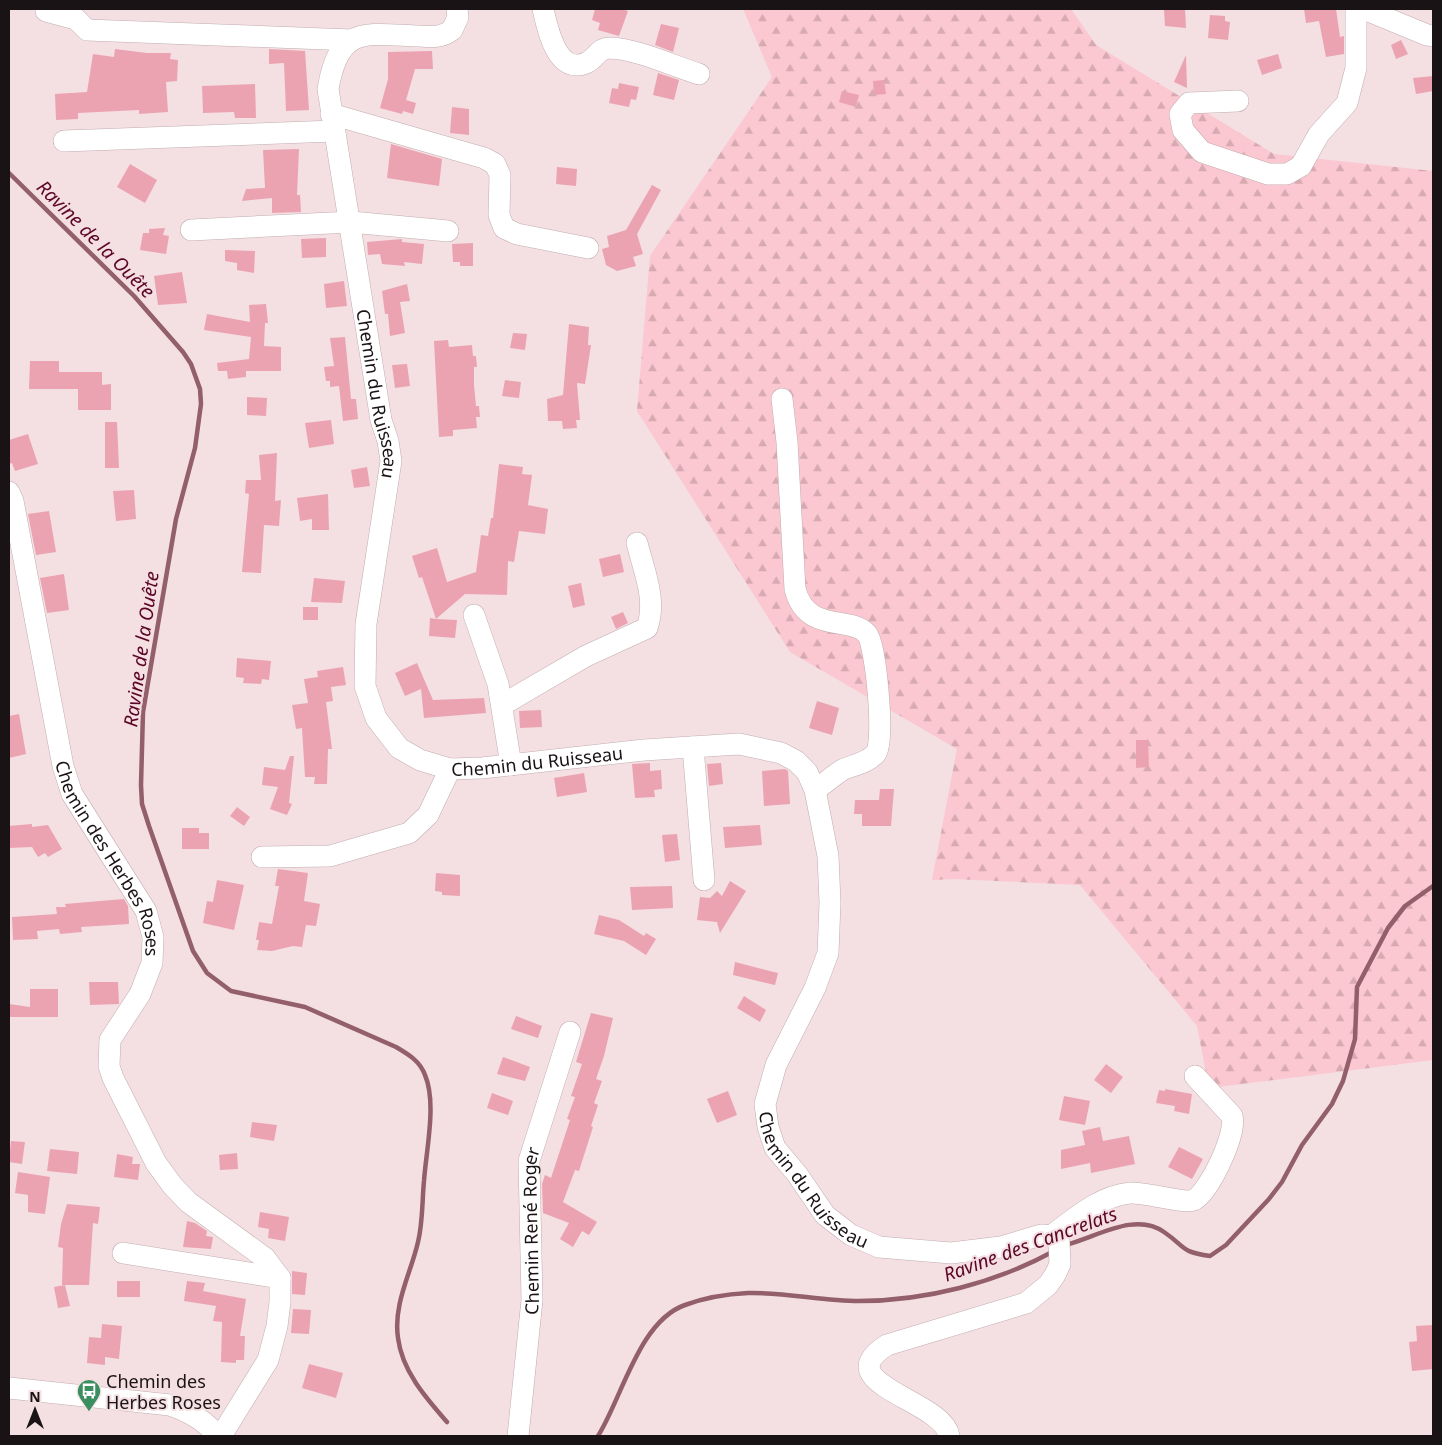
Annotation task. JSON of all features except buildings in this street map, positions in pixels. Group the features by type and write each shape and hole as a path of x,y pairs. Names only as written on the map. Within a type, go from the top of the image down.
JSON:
{"street":[{"path":"46,11 76,19 87,30 352,40 371,35 438,37 446,35 456,24 457,9"},
{"path":"543,9 556,52 568,61 578,64 589,62 599,50 611,48 627,50 699,74"},
{"path":"1238,101 1189,103 1180,114 1182,130 1202,152 1268,174 1287,174 1301,166 1319,134 1347,103 1356,68 1356,9"},
{"path":"1364,9 1433,36"},
{"name":"Chemin du Ruisseau","path":"352,40 344,45 332,64 328,89 332,123 351,222 381,420 388,441 391,460 366,624 365,686 376,718 399,748 420,760 450,769 739,744 780,753 796,761 807,772 815,790 828,856 830,903 828,954 815,988 776,1065 765,1104 768,1127 776,1148 797,1174 824,1215 850,1235 879,1246 951,1253 1001,1246 1041,1236 1057,1243"},
{"path":"64,142 332,123 484,158 495,164 500,175 499,215 504,228 517,234 588,248"},
{"path":"191,230 351,222 448,231"},
{"path":"782,399 787,442 795,590 798,602 809,612 831,624 857,628 867,634 873,648 881,741 876,753 842,770 815,790"},
{"name":"Chemin des Herbes Roses","path":"9,492 13,501 63,766 72,794 146,910 153,937 152,963 140,994 110,1040 108,1050 111,1072 156,1163 172,1185 188,1202 265,1258 280,1278"},
{"path":"502,705 586,656 647,628 652,614 651,596 637,543"},
{"path":"474,615 498,684 511,765"},
{"path":"693,747 704,880"},
{"path":"262,857 330,856 409,833 428,815 450,769"},
{"name":"Chemin René Roger","path":"518,1436 532,1300 529,1161 570,1032"},
{"path":"949,1436 948,1430 939,1419 885,1387 871,1376 871,1359 887,1345 1026,1302 1048,1285 1055,1274 1060,1264 1057,1243 1080,1214 1112,1196 1132,1193 1155,1194 1187,1201 1194,1200 1206,1190 1232,1135 1234,1123 1232,1116 1195,1076"},
{"path":"9,1388 170,1405 187,1411 201,1419 220,1436 268,1360 277,1326 280,1278 123,1253"}],"green space":[{"path":"743,9 1071,9 1096,45 1274,154 1433,171 1433,1060 1209,1088 1197,1026 1080,885 954,879 932,880 957,749 790,652 637,411 650,256 772,77"}],"waterway":[{"name":"Ravine de la Ouête","path":"9,173 134,296 183,352 191,364 200,389 201,404 195,448 176,519 143,712 142,804 193,951 207,973 231,991 305,1007 396,1047 413,1058 423,1070 430,1099 430,1127 422,1219 415,1254 400,1301 397,1325 400,1350 404,1362 423,1394 447,1422"},
{"name":"Ravine des Cancrelats","path":"1065,1245 1115,1228 1141,1224 1153,1226 1164,1232 1193,1253 1210,1256 1226,1245 1269,1199 1282,1182 1302,1145 1332,1104 1343,1081 1355,1039 1357,987 1388,928 1405,906 1433,886"},
{"name":"Ravine des Cancrelats","path":"598,1436 644,1343 655,1327 669,1314 685,1305 700,1300 748,1293 845,1301 909,1298 934,1294 984,1281 1054,1251"}],"place":[{"name":"Chemin des Herbes Roses","path":"89,1412"}]}
